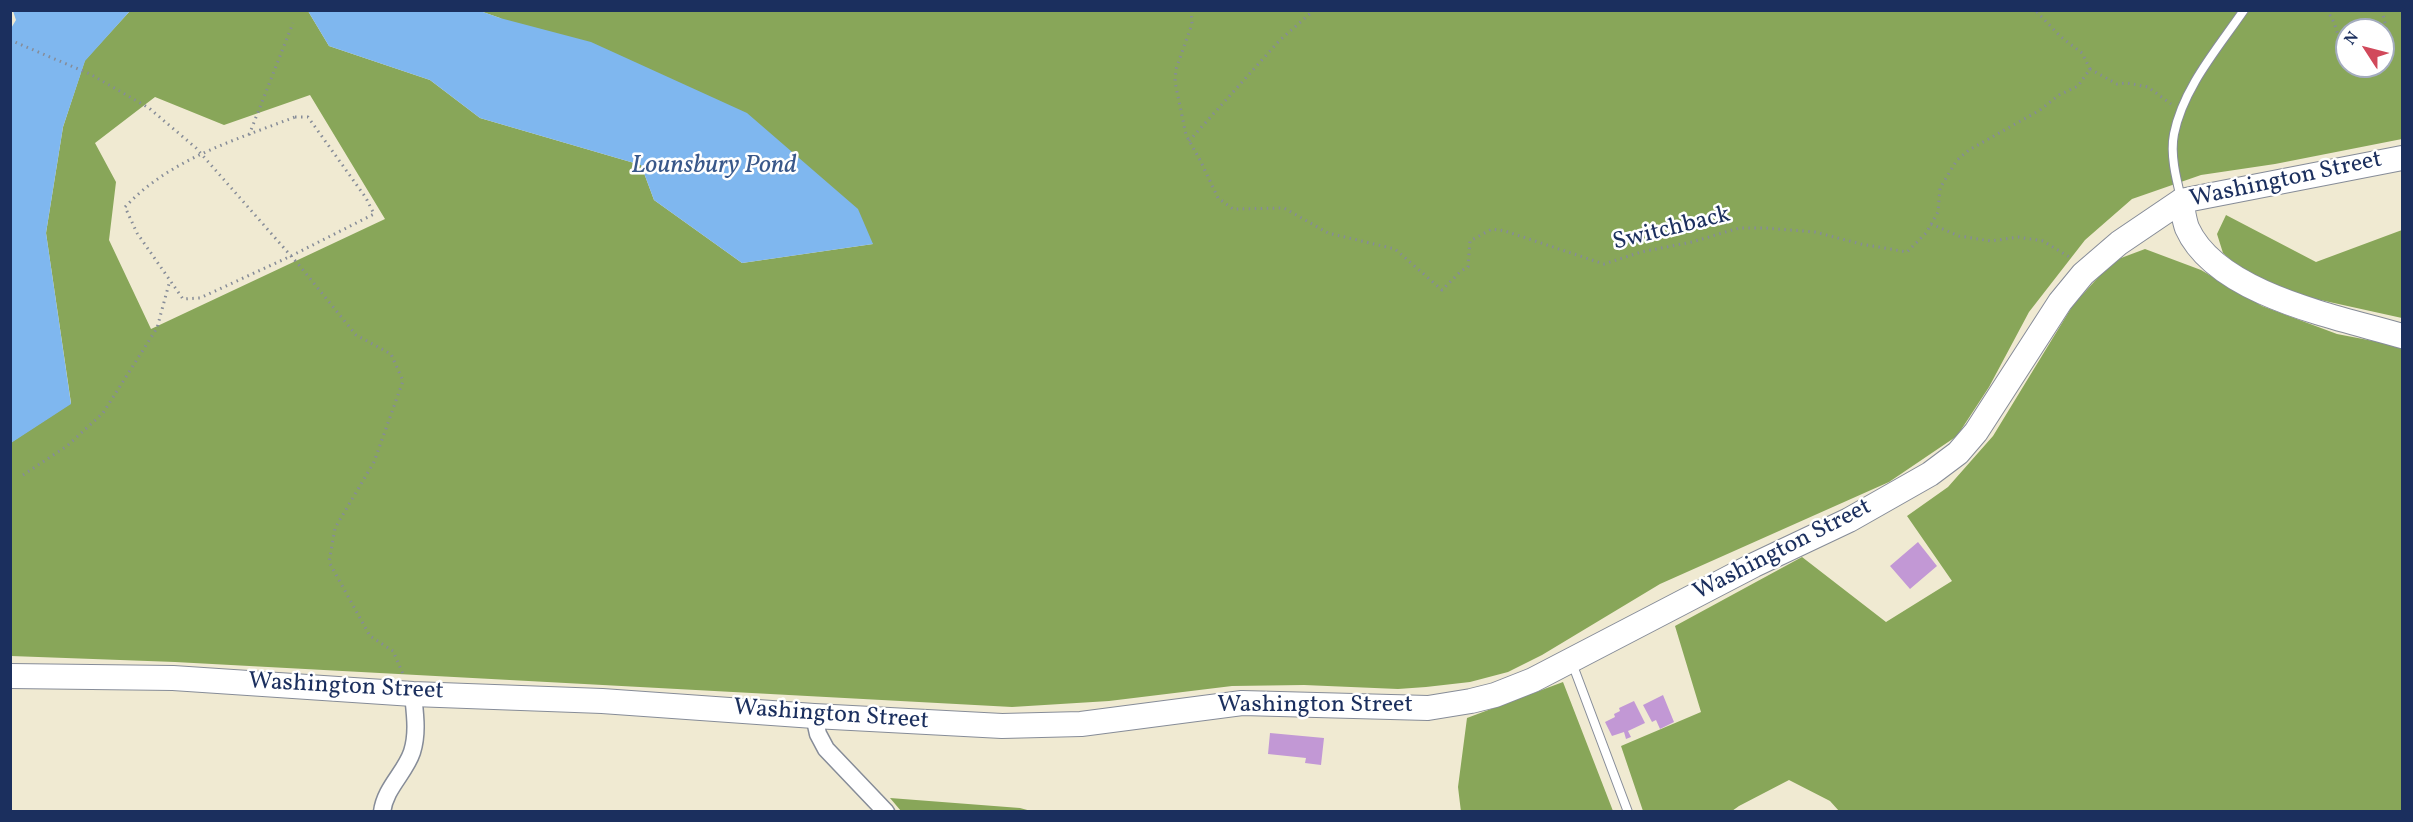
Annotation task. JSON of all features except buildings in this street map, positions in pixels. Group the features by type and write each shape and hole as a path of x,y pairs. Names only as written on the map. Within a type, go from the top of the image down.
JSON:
{"street":[{"name":"Washington Street","path":"10,676 173,678 413,694 602,701 1002,726 1081,724 1242,703 1428,708 1471,701 1533,680 1754,565 1849,519 1930,474 1958,453 1976,432 2060,302 2089,269 2119,243 2181,201 2268,182 2403,158"},
{"path":"2181,201 2187,226 2194,240 2235,279 2274,297 2308,309 2403,336"},
{"path":"382,812 388,791 411,754 417,732 413,694"},
{"path":"814,716 818,734 826,749 886,812"}],"lane":[{"path":"2181,201 2176,179 2173,136 2180,111 2210,58 2244,10"},
{"path":"1571,660 1628,812"}],"path":[{"name":"Switchback","path":"1191,10 1192,24 1176,69 1175,82 1184,129 1218,198 1233,209 1284,208 1328,233 1395,249 1442,290 1468,267 1470,241 1492,229 1516,234 1540,244 1558,247 1604,264 1641,252 1692,242 1739,228 1815,232 1905,252 1913,247 1938,212 1940,188 1957,160 1969,150 2078,86 2090,69"},
{"path":"1189,141 1279,41 1314,10"},
{"path":"2035,10 2061,37 2082,53 2090,69 2117,84 2127,83 2148,87 2180,111"},
{"path":"2326,10 2335,25"},
{"path":"249,135 293,23"},
{"path":"10,40 90,74 149,108 201,153 356,335 391,354 403,381 374,462 335,528 329,562 370,636 393,651 413,694"},
{"path":"295,117 308,117 366,198 374,214 200,298 183,299 136,233 125,207 143,188 201,153 295,117"},
{"path":"1931,224 1959,236 1970,238 1991,241 2018,237 2043,241 2089,269"},
{"path":"22,475 67,446 104,413 157,328 170,280"}],"green space":[{"path":"308,11 329,46 430,80 480,118 641,165 654,200 742,263 873,244 500,18 480,11 2402,11 2402,139 2275,164 2201,175 2132,199 2085,240 2029,312 1989,387 1957,436 1889,482 1660,584 1542,655 1508,672 1470,682 1398,689 1304,685 1232,686 1109,701 1012,707 175,662 11,656 10,443 71,403 46,233 63,127 85,60 129,12","holes":["310,95 385,219 151,329 109,240 116,182 95,143 155,97 224,125"]},
{"path":"2226,215 2316,262 2402,230 2402,318 2275,290 2240,268 2223,253 2217,234"},
{"path":"2145,249 2201,270 2262,306 2337,334 2394,345 2402,349 2402,811 1839,811 1830,801 1789,780 1732,811 1643,811 1621,746 1701,712 1675,626 1802,557 1886,622 1952,581 1907,516 1948,487 1993,436 2073,305 2113,261"},
{"path":"1563,682 1613,811 1461,812 1458,787 1467,718"},
{"path":"890,798 1020,808 1031,811 901,811"}],"water":[{"path":"13,11 308,11 129,12 85,61 63,127 46,233 71,404 11,443 10,30 16,20"},
{"name":"Lounsbury Pond","path":"308,11 480,11 591,42 747,113 858,209 873,244 742,263 654,200 641,165 480,118 430,80 329,46"}]}
